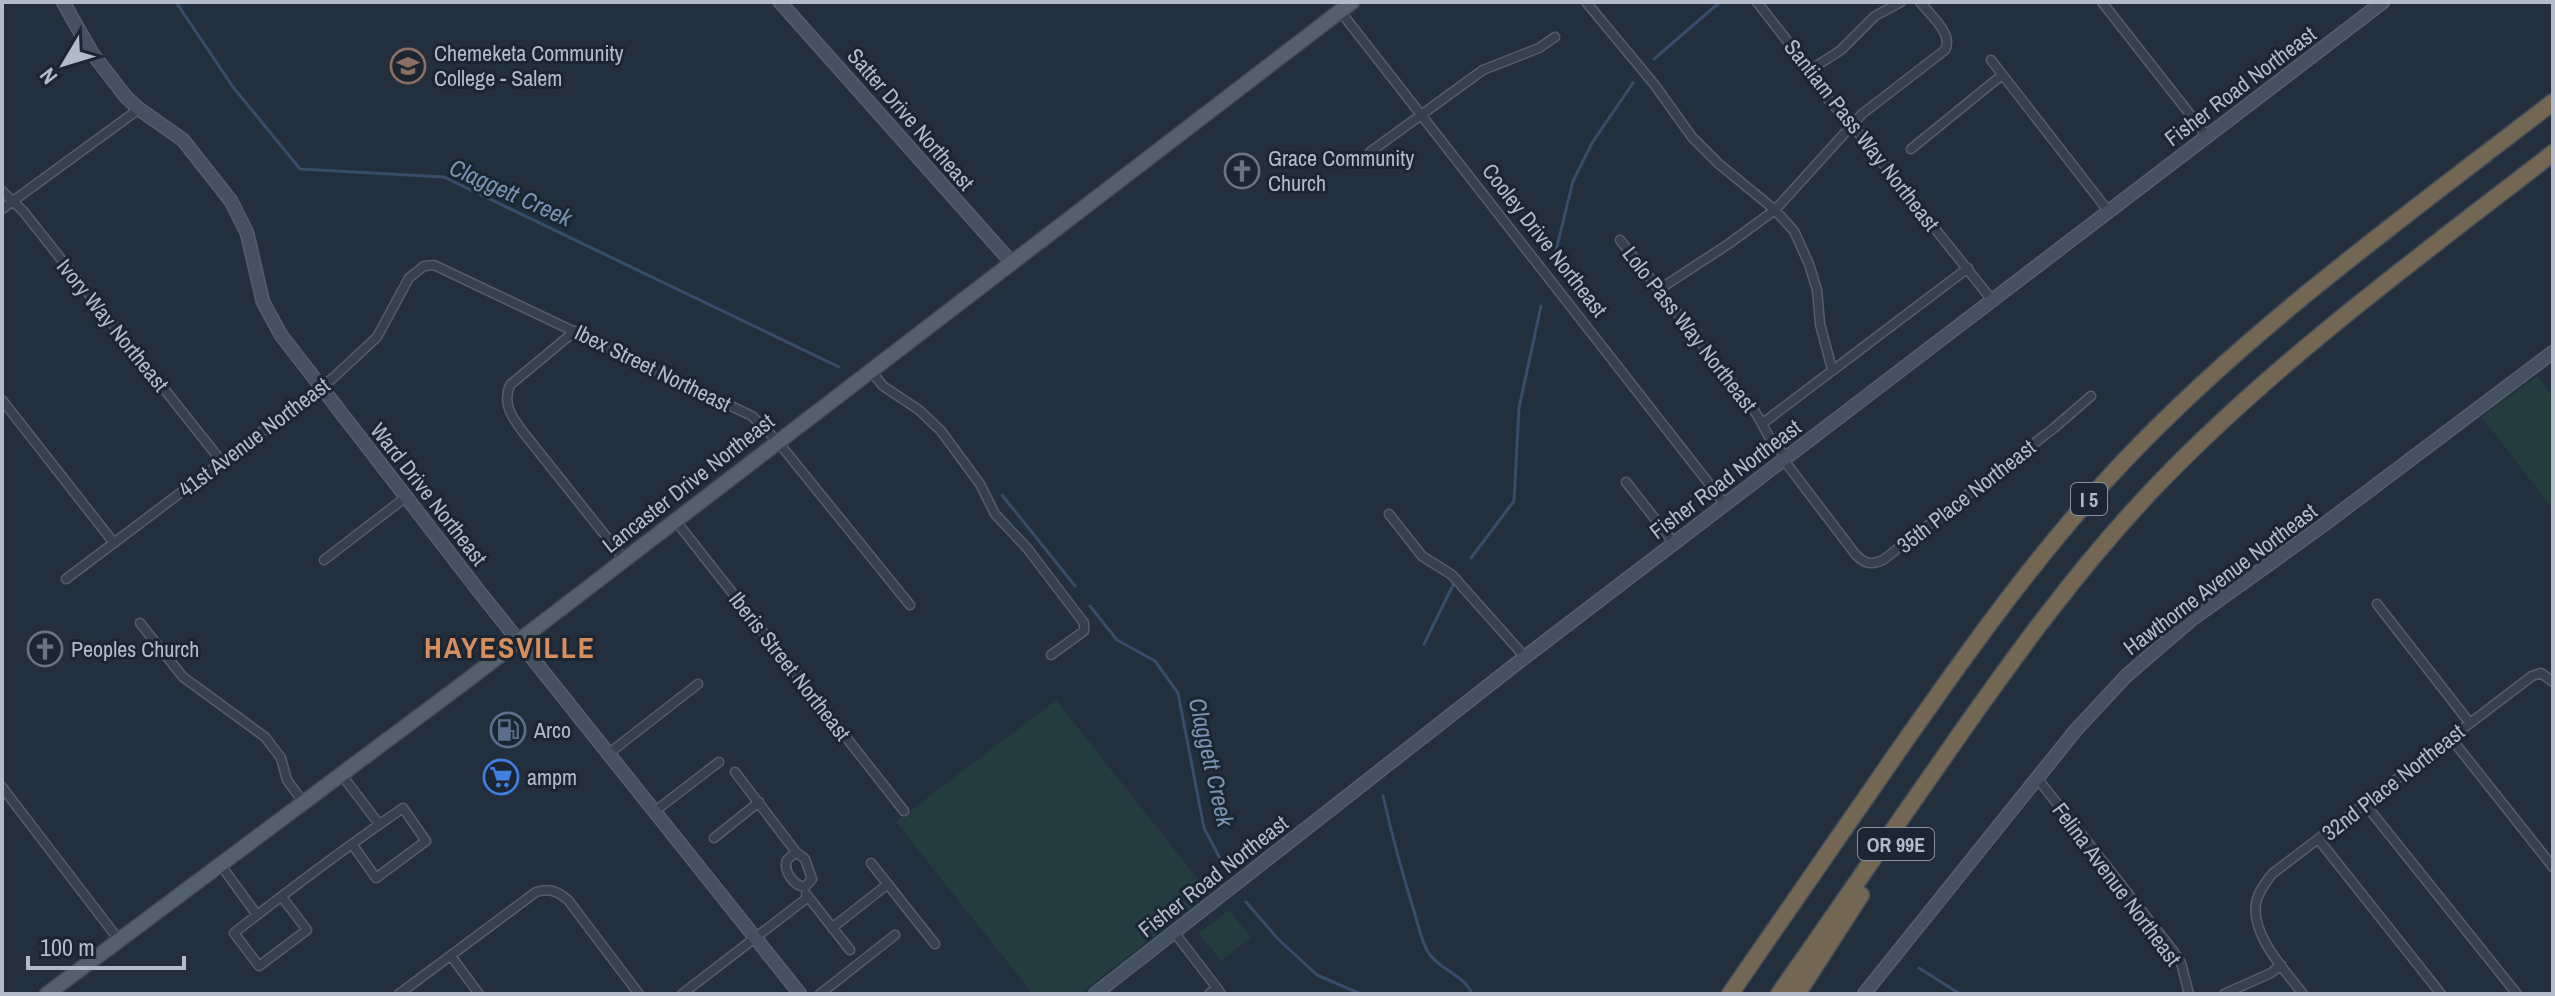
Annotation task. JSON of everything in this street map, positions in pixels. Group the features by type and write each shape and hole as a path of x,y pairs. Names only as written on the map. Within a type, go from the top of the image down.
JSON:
{"highway":[{"name":"I 5","path":"1730,994 1978,639 2047,549 2122,463 2261,332 2553,102"},
{"name":"I 5","path":"1779,994 1991,690 2056,603 2159,482 2212,431 2359,305 2553,153"},
{"name":"OR 99E","path":"1797,994 1935,786 1991,690"}],"main road":[{"name":"Lancaster Drive Northeast","path":"47,994 518,641 1012,263 1342,5"}],"street":[{"name":"Ward Drive Northeast","path":"63,2 98,61 139,109 183,140 231,201 247,233 263,302 271,320 518,641 800,994"},
{"name":"Satter Drive Northeast","path":"780,2 1012,263"},
{"path":"1586,2 1654,84 1692,137 1719,164 1775,210 1794,231 1809,264 1832,369"},
{"name":"Santiam Pass Way Northeast","path":"1757,2 1810,70 1825,96 1852,125 1992,300"},
{"path":"1810,70 1841,50 1875,16 1901,2"},
{"path":"1658,290 1775,210 1867,109 1948,46 1948,38 1920,2"},
{"path":"2102,2 2207,136"},
{"name":"Fisher Road Northeast","path":"1098,993 1525,657 2383,2"},
{"name":"Cooley Drive Northeast","path":"1342,5 1421,115 1725,504"},
{"path":"1370,152 1483,70 1539,48 1555,37"},
{"path":"1991,60 2109,212"},
{"path":"1911,149 2002,75"},
{"path":"2,209 139,109"},
{"name":"Ivory Way Northeast","path":"2,191 23,211 222,462"},
{"name":"Lolo Pass Way Northeast","path":"1620,240 1763,423 1766,436 1785,458"},
{"name":"Ibex Street Northeast","path":"417,271 424,266 443,267 752,416 778,442 910,605"},
{"path":"1763,423 1968,268"},
{"name":"41st Avenue Northeast","path":"66,579 322,388 377,337 404,286 417,271"},
{"path":"575,331 517,378 506,393 509,412 624,559"},
{"name":"Hawthorne Avenue Northeast","path":"1864,994 2097,706 2165,642 2553,352"},
{"path":"871,371 883,386 919,410 941,431 980,484 995,514 1027,548 1084,623 1084,631 1051,655"},
{"name":"35th Place Northeast","path":"1785,458 1856,555 1862,561 1875,563 2054,428 2091,396"},
{"path":"2,400 114,543"},
{"path":"1626,482 1674,543"},
{"path":"324,560 406,497"},
{"path":"1389,514 1422,556 1452,575 1525,657"},
{"name":"Iberis Street Northeast","path":"675,520 904,811"},
{"path":"2377,604 2469,722"},
{"path":"140,623 183,677 265,737 281,758 287,780 303,802"},
{"name":"32nd Place Northeast","path":"2281,965 2261,930 2256,903 2272,874 2536,673 2553,682"},
{"path":"608,754 698,684"},
{"path":"2450,737 2553,867"},
{"path":"655,811 719,762"},
{"path":"735,772 796,852 805,859 812,872 812,879 805,887"},
{"path":"341,774 379,824"},
{"name":"Felina Avenue Northeast","path":"2037,778 2174,952 2181,963 2189,994"},
{"path":"2,787 119,940"},
{"path":"714,838 759,802"},
{"path":"2365,804 2517,994"},
{"path":"282,897 307,930 259,966 234,933 257,915 282,897 352,844 379,824 403,808 426,841 376,878 352,844"},
{"path":"2319,840 2441,994"},
{"path":"796,852 787,860 787,870 796,885 805,887"},
{"path":"871,863 935,944"},
{"path":"220,864 257,915"},
{"path":"832,928 888,884"},
{"path":"805,887 807,898 850,950"},
{"path":"399,994 536,892 546,889 559,892 568,900 639,994"},
{"path":"682,994 807,898"},
{"path":"1174,932 1216,992"},
{"path":"820,994 895,935"},
{"path":"451,956 479,994"},
{"path":"2224,994 2271,973 2281,965 2303,994"}],"green space":[{"path":"2537,376 2553,396 2553,510 2482,417"},
{"path":"1056,700 1209,893 1080,994 1033,994 896,822"},
{"path":"1229,910 1251,937 1221,961 1199,933"}],"waterway":[{"name":"Claggett Creek","path":"176,2 233,87 300,169 444,177 839,367"},
{"name":"Claggett Creek","path":"1654,59 1720,2"},
{"name":"Claggett Creek","path":"1554,259 1573,181 1592,143 1633,83"},
{"name":"Claggett Creek","path":"1471,558 1514,501 1519,408 1541,306"},
{"name":"Claggett Creek","path":"1002,495 1075,586"},
{"name":"Claggett Creek","path":"1424,644 1455,581"},
{"name":"Claggett Creek","path":"1090,606 1117,640 1155,661 1178,693 1204,828 1224,866"},
{"name":"Claggett Creek","path":"1383,796 1401,868 1426,947 1433,958 1463,982 1472,994"},
{"name":"Claggett Creek","path":"1246,902 1278,939 1317,975 1361,994"},
{"name":"Claggett Creek","path":"1919,968 1960,994"}],"place":[{"name":"Chemeketa Community College - Salem","path":"408,66"},
{"name":"Grace Community Church","path":"1242,171"},
{"name":"Peoples Church","path":"45,649"},
{"name":"Arco","path":"508,730"},
{"name":"ampm","path":"501,777"}],"district":[{"name":"HAYESVILLE","path":"510,647"}]}
